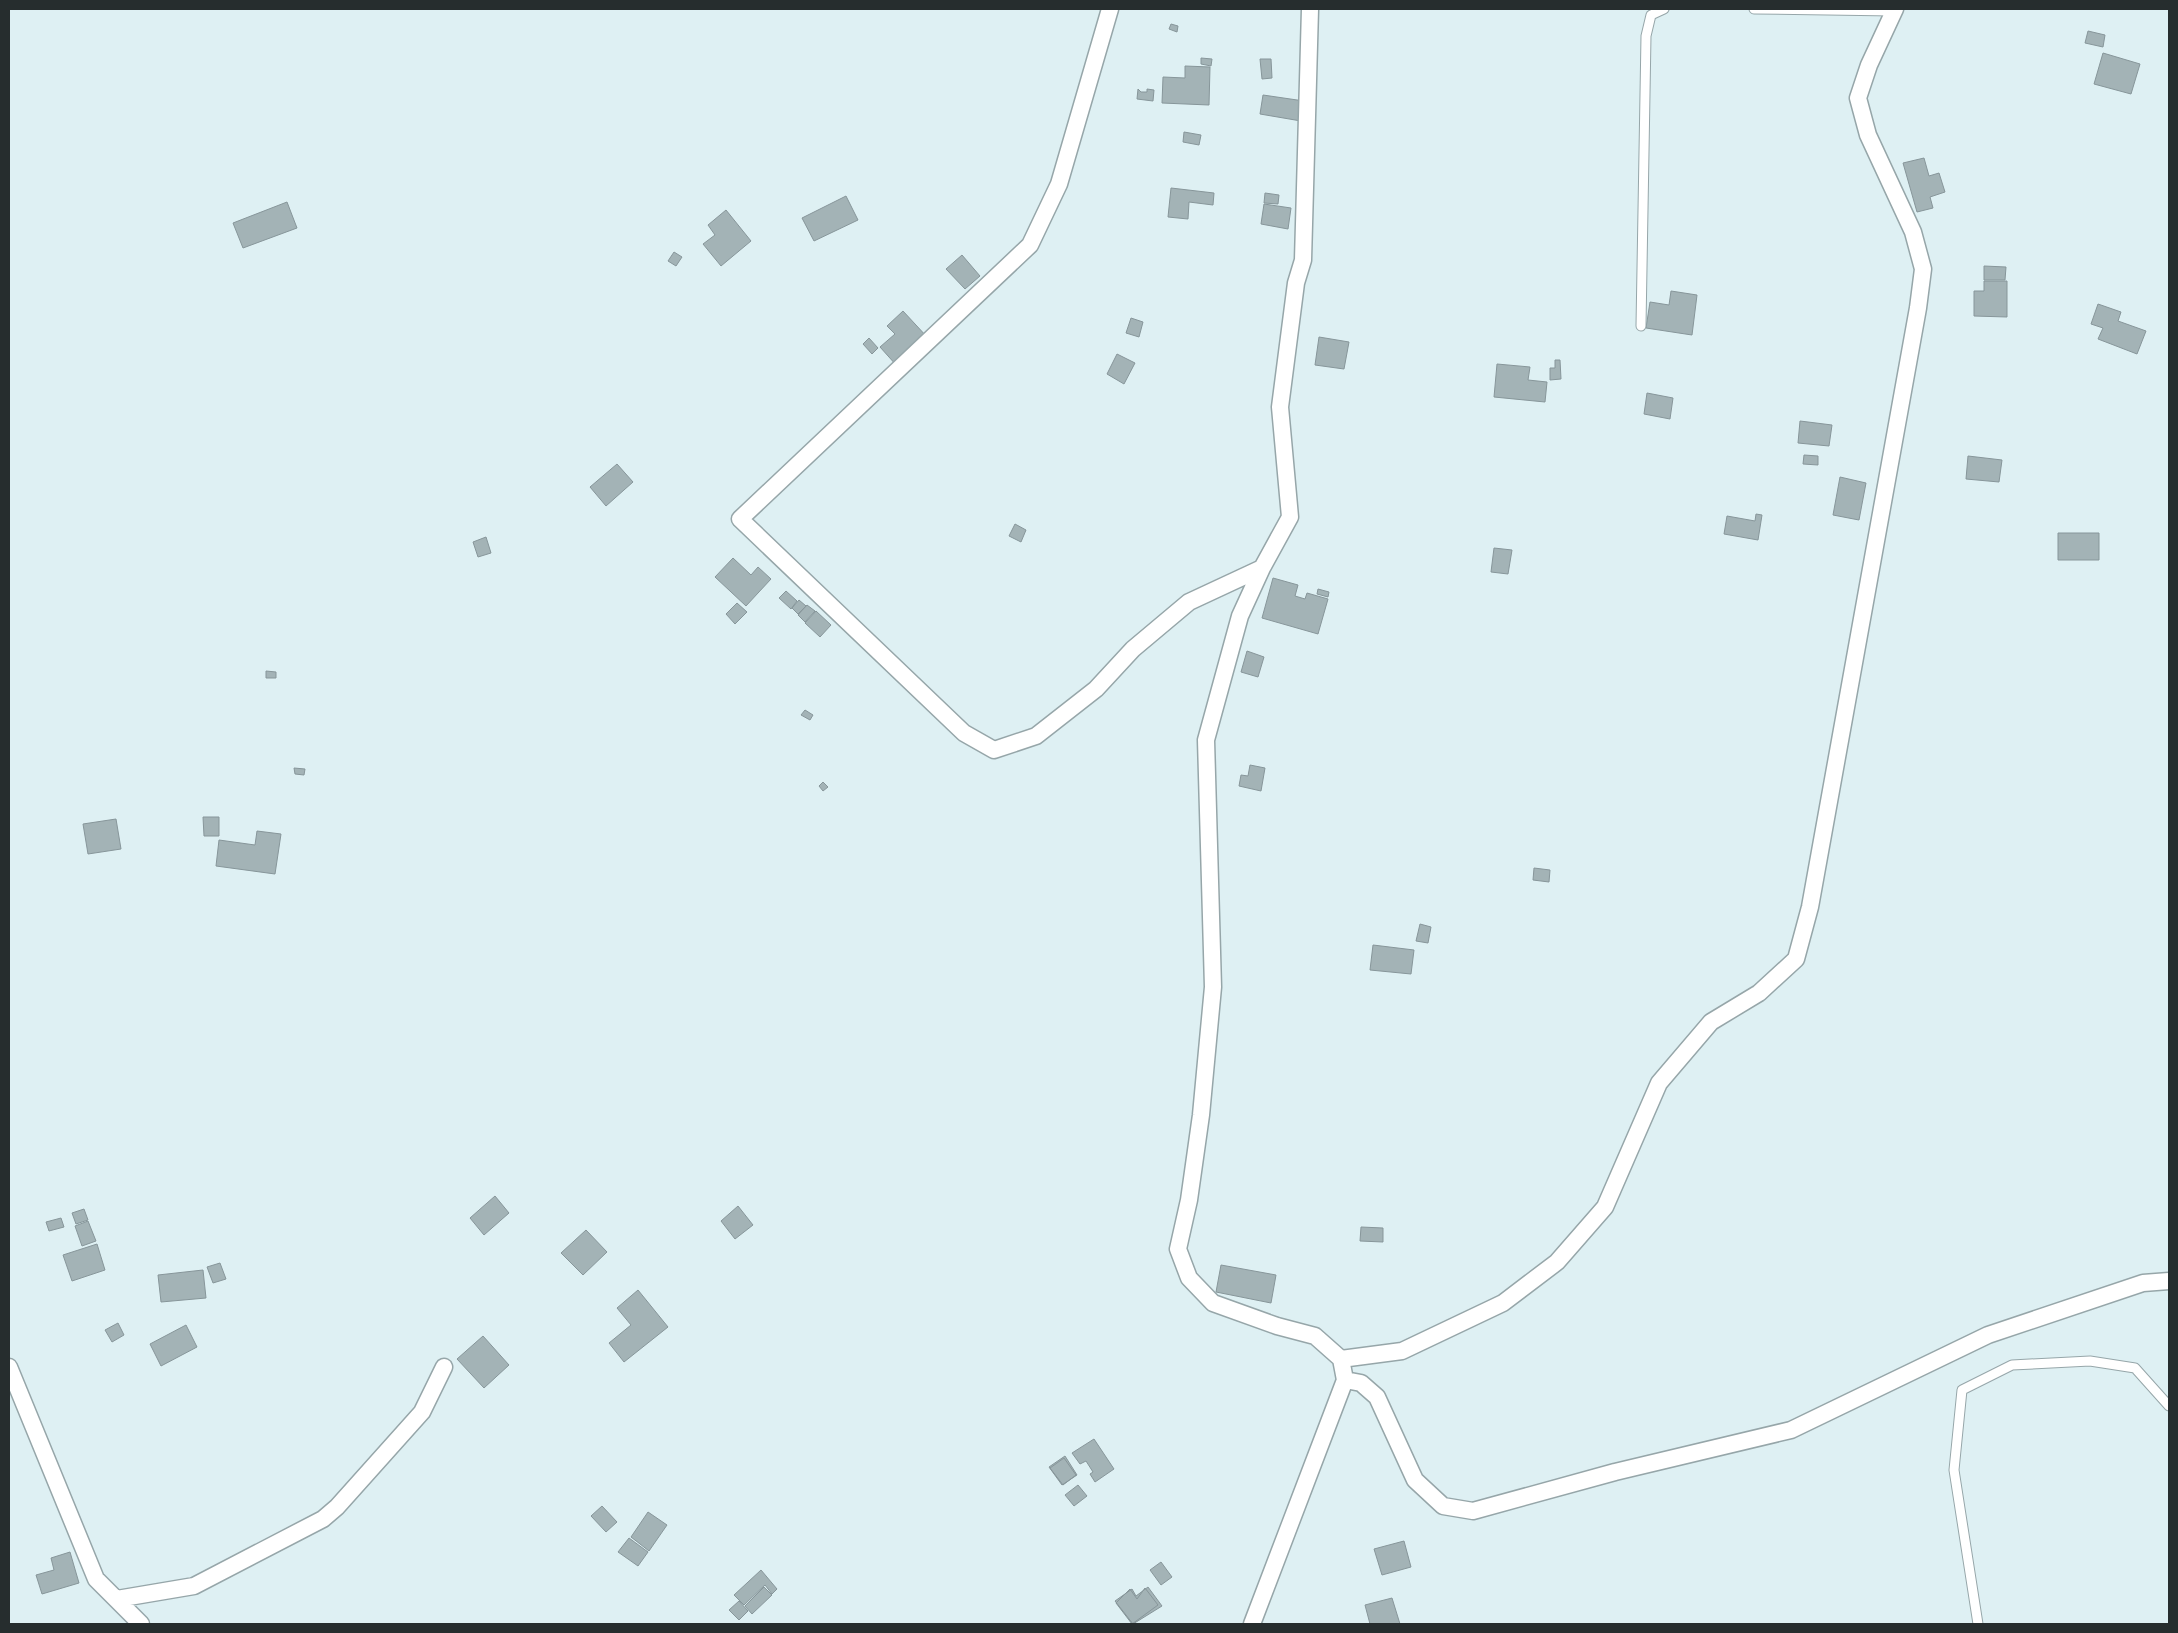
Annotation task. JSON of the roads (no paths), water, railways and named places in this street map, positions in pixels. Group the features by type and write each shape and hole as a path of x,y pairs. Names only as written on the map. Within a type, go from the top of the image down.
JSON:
{"street":[{"path":"1110,9 1059,184 1030,246 740,519 964,733 994,750 1036,736 1096,689 1133,649 1190,602 1262,568"},
{"path":"1252,1624 1345,1380 1341,1360 1315,1336 1277,1326 1213,1303 1189,1278 1178,1249 1189,1200 1201,1115 1213,987 1206,740 1240,616 1262,568 1290,517 1280,407 1296,283 1303,260 1310,9"},
{"path":"1341,1360 1402,1350 1503,1303 1557,1262 1605,1207 1659,1083 1712,1022 1759,993 1796,959 1810,907 1918,308 1923,269 1913,232 1868,134 1858,98 1869,65 1894,10"},
{"path":"1345,1380 1360,1382 1377,1398 1415,1480 1443,1506 1473,1512 1615,1472 1791,1430 1988,1335 2143,1283 2169,1282"},
{"path":"9,1367 96,1579 141,1624"},
{"path":"117,1599 194,1586 323,1519 422,1412 444,1367"}],"lane":[{"path":"1641,326 1646,36 1651,16 1664,9"},
{"path":"1754,9 1894,10"},
{"path":"1978,1624 1954,1470 1962,1390 2012,1365 2090,1361 2135,1368 2169,1406"}]}
